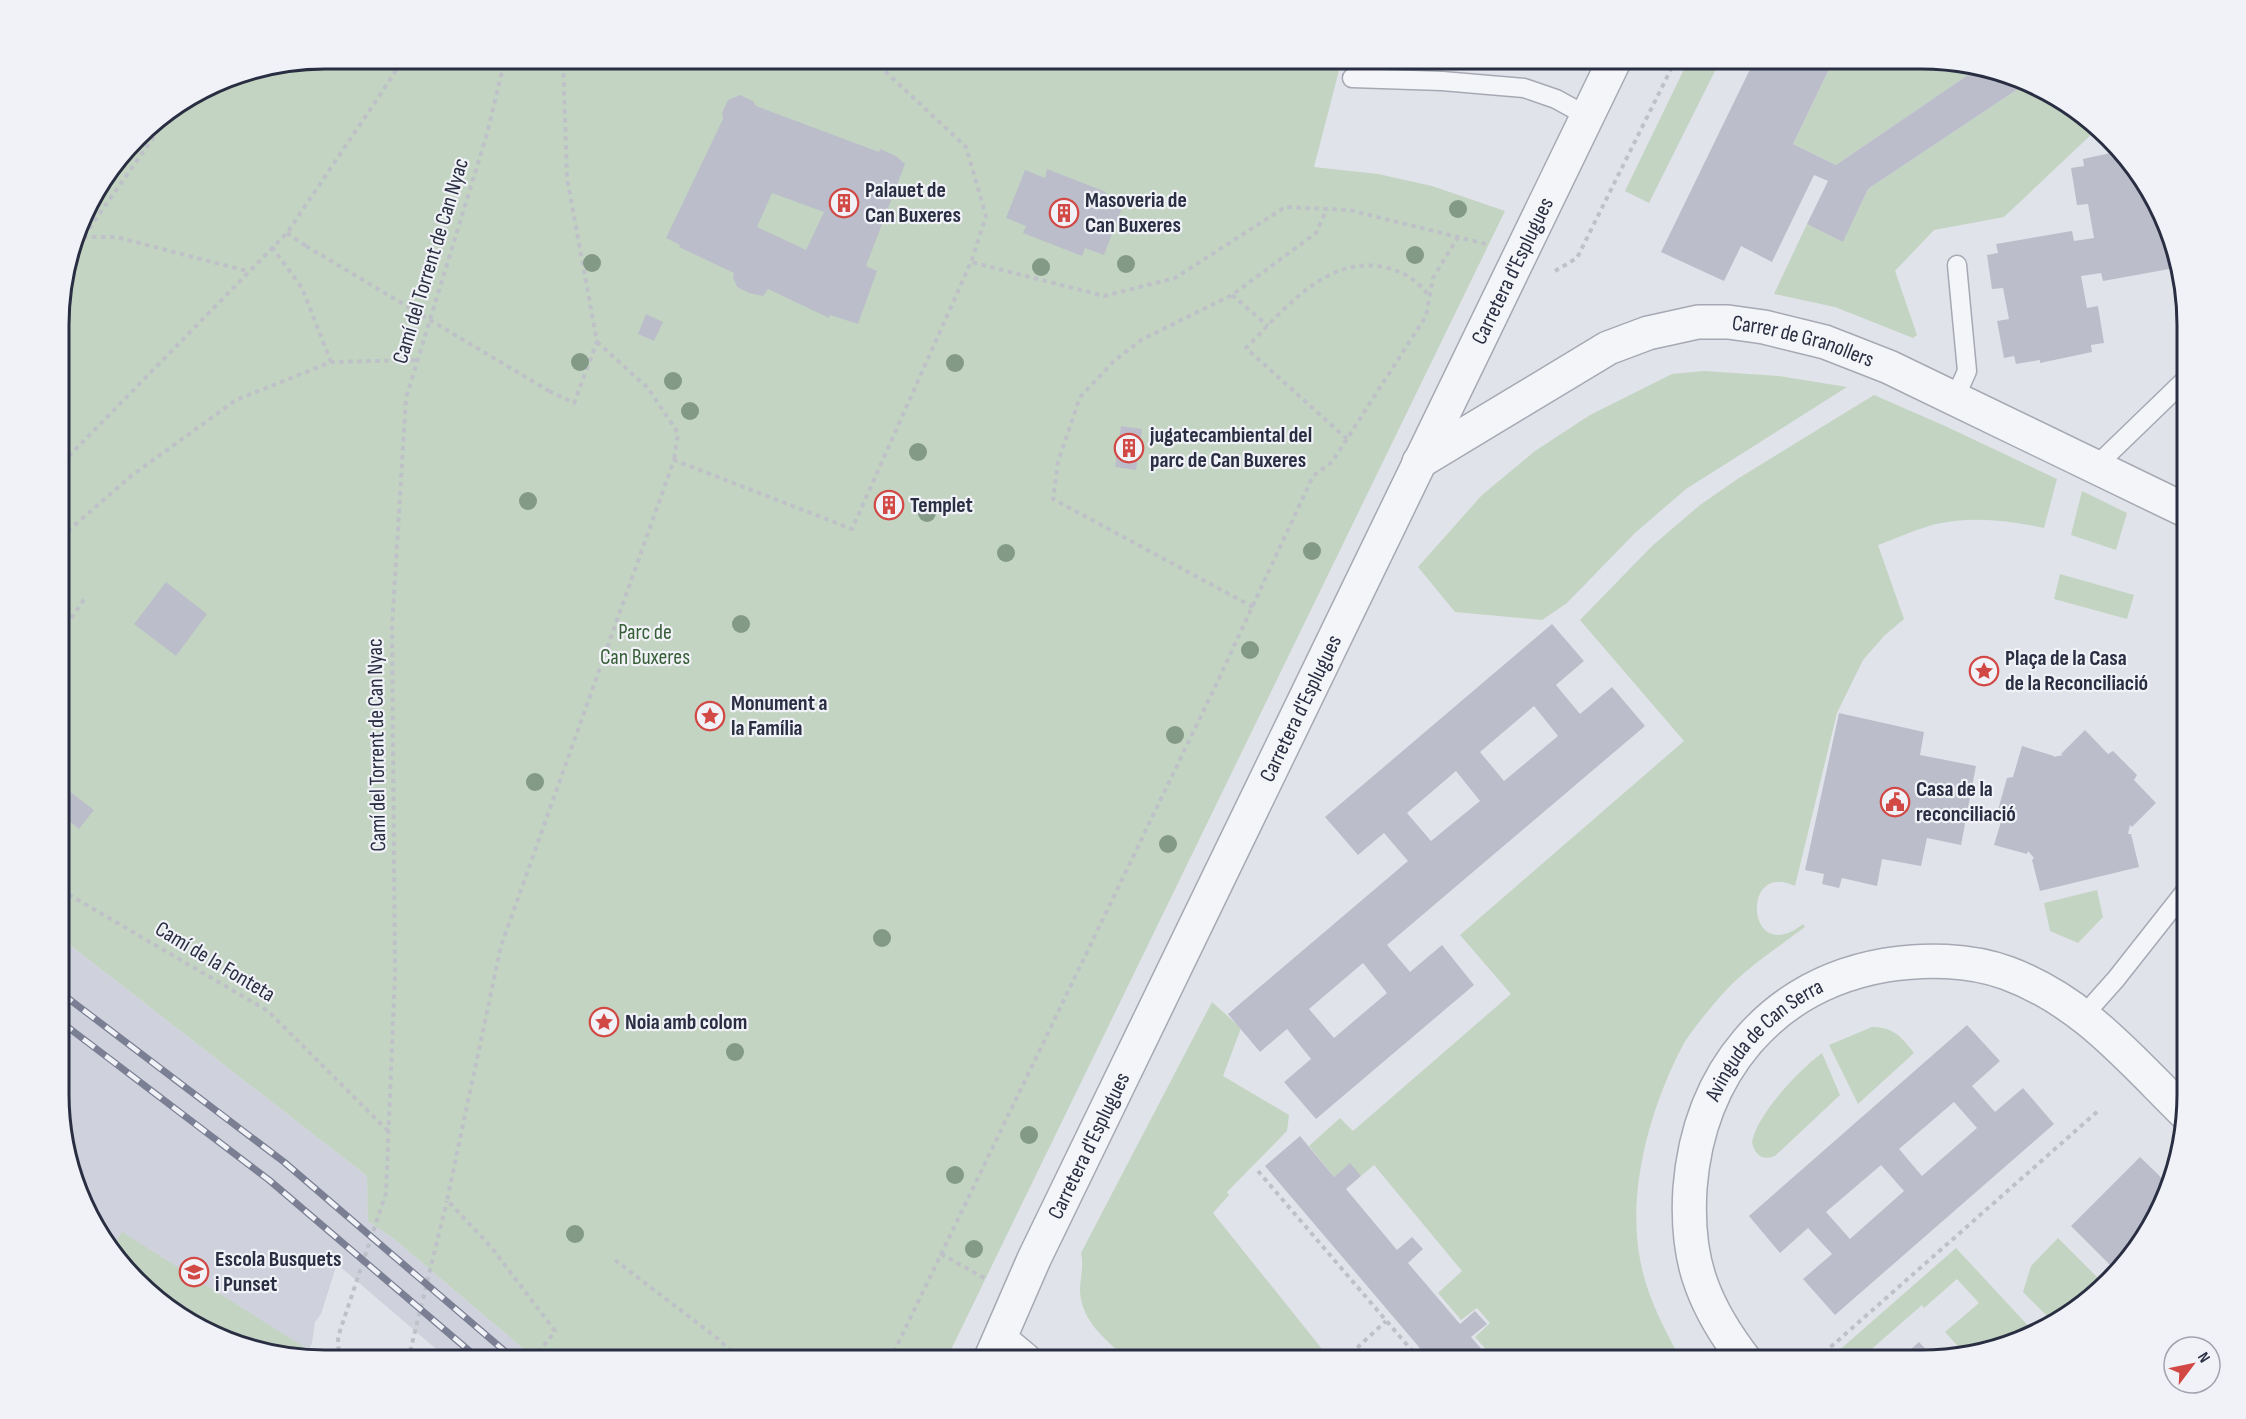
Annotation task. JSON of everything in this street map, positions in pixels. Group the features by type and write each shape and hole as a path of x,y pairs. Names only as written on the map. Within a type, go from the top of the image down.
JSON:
{"street":[{"name":"Carretera d'Esplugues","path":"995,1350 1034,1259 1610,69"},
{"name":"Carrer de Granollers","path":"1419,462 1608,348 1648,333 1698,322 1728,322 1764,327 1825,342 1889,367 2097,465 2177,506"},
{"name":"Avinguda de Can Serra","path":"1738,1350 1719,1320 1702,1286 1694,1260 1690,1221 1693,1158 1708,1105 1740,1048 1765,1022 1792,1000 1825,982 1859,970 1899,963 1939,961 1972,964 2005,972 2049,991 2084,1014 2176,1104"}],"lane":[{"path":"1352,78 1442,81 1524,88 1556,99 1587,116"},
{"path":"1955,398 1967,371 1957,265"},
{"path":"2097,465 2177,388"},
{"path":"2084,1014 2116,979 2177,903"}],"path":[{"path":"69,456 287,233 396,69"},
{"name":"Camí del Torrent de Can Nyac","path":"339,1350 339,1336 386,1192 395,974 392,627 406,398 487,134 502,69"},
{"path":"287,233 549,391 574,403 597,342 567,178 563,69"},
{"path":"674,460 852,529 971,262 986,216 966,147 884,69"},
{"name":"Carretera d'Esplugues","path":"1547,276 1577,258 1671,69"},
{"path":"88,230 157,132"},
{"path":"971,262 1104,296 1175,278 1285,207 1349,210 1489,245"},
{"path":"1252,607 1053,499 1058,462 1080,397 1114,361 1142,340 1232,295 1316,233 1327,209"},
{"path":"85,237 116,237 248,271"},
{"path":"895,1350 1313,476 1332,462 1426,316 1433,278 1458,237"},
{"path":"272,247 302,288 331,362"},
{"path":"1347,439 1246,348 1292,303 1316,283 1339,269 1367,263 1392,268 1418,281 1430,296"},
{"path":"1232,295 1268,326"},
{"path":"410,1350 447,1200 501,946 674,460 678,433 648,388 597,342"},
{"path":"69,530 131,476 236,400 331,362 418,360"},
{"path":"69,622 86,598"},
{"name":"Camí de la Fonteta","path":"69,895 268,1011 388,1132"},
{"path":"1827,1350 2098,1111"},
{"path":"1258,1171 1411,1350"},
{"path":"447,1200 492,1248 555,1331 541,1350"},
{"path":"941,1254 992,1282"},
{"path":"615,1260 730,1350"},
{"path":"1355,1350 1386,1321"}],"shaded area":[{"path":"69,944 367,1176 368,1221 394,1239 525,1350 437,1350 337,1264 321,1314 315,1322 309,1349 275,1345 243,1336 197,1316 169,1297 144,1275 122,1250 103,1222 83,1176 71,1127"}],"green space":[{"name":"Parc de Can Buxeres","path":"325,69 1339,69 1314,167 1378,174 1432,186 1505,211 951,1350 525,1350 394,1239 368,1221 367,1176 69,944 69,325 71,292 83,243 103,197 122,169 156,133 197,103 227,89 275,74"},
{"path":"1684,69 1716,69 1649,203 1625,191"},
{"path":"1829,69 1921,69 1970,74 1836,165 1793,144"},
{"path":"2018,89 2049,103 2091,134 2004,217 1934,230 1895,271 1917,335 1913,338 1835,307 1774,294 1807,224 1843,241 1868,189"},
{"path":"1704,371 1779,376 1847,387 1686,489 1635,533 1567,603 1542,620 1455,612 1418,567 1482,495 1535,451 1590,415 1672,374"},
{"path":"1874,395 2057,479 2044,528 2004,521 1963,520 1929,526 1878,545 1904,619 1885,635 1863,660 1837,713 1795,886 1777,882 1765,887 1758,898 1757,912 1761,925 1770,933 1784,934 1803,924 1805,927 1733,983 1692,1032 1670,1071 1644,1150 1637,1206 1640,1259 1651,1298 1676,1350 1486,1350 1475,1337 1490,1323 1477,1308 1461,1320 1438,1293 1462,1271 1374,1165 1361,1176 1349,1164 1334,1177 1309,1146 1340,1118 1353,1131 1511,994 1460,935 1684,741 1580,620 1652,546 1700,505 1739,478"},
{"path":"2082,491 2127,513 2116,550 2071,535"},
{"path":"2060,574 2134,595 2127,619 2054,599"},
{"path":"2097,890 2103,917 2078,943 2050,931 2044,903"},
{"path":"1212,1002 1241,1028 1223,1076 1289,1115 1287,1131 1227,1192 1229,1195 1213,1213 1323,1350 1117,1350 1096,1330 1081,1302 1081,1253"},
{"path":"1872,1027 1886,1029 1896,1034 1914,1053 1858,1104 1829,1045"},
{"path":"1822,1053 1840,1095 1775,1156 1766,1158 1760,1156 1752,1142 1762,1119 1780,1093"},
{"path":"122,1232 304,1347 303,1349 259,1341 212,1324 197,1316 169,1297 144,1275 116,1242"},
{"path":"2058,1238 2098,1278 2077,1297 2048,1317 2023,1292 2031,1266"},
{"path":"1956,1248 2029,1326 1987,1341 1959,1347 1945,1332 1979,1303 1957,1279 1924,1308 1922,1305 1870,1350 1839,1350"}],"building":[{"path":"1750,69 1829,69 1793,144 1836,165 1970,74 2018,89 1868,189 1843,242 1807,224 1828,181 1814,175 1772,262 1741,246 1724,281 1661,252"},
{"name":"Palauet de Can Buxeres","path":"740,95 753,101 756,106 879,152 880,149 896,156 905,164 866,266 877,271 858,324 830,315 829,318 768,289 763,296 749,293 737,287 733,277 734,273 679,247 680,245 666,238 723,119 722,113 728,100","holes":["772,193 824,212 806,250 757,227"]},
{"path":"2110,153 2124,169 2151,212 2170,269 2103,281 2101,273 2081,276 2087,308 2098,306 2104,343 2091,345 2092,352 2040,363 2040,360 2016,364 2014,356 2004,358 1997,321 2009,319 2003,288 1992,289 1987,255 1998,253 1996,244 2072,231 2074,241 2094,238 2088,204 2077,205 2071,168 2084,166 2083,159"},
{"name":"Masoveria de Can Buxeres","path":"1047,169 1106,192 1110,196 1108,202 1122,208 1104,255 1085,248 1082,256 1023,233 1026,226 1006,218 1025,170 1045,178"},
{"path":"646,314 663,322 654,341 638,334"},
{"name":"jugatecambiental del parc de Can Buxeres","path":"1121,426 1142,429 1136,470 1115,467"},
{"name":"Templet","path":"886,496 892,496 897,504 895,510 886,512 881,507 881,501"},
{"path":"166,582 207,614 176,656 134,624"},
{"path":"1552,624 1584,661 1556,685 1580,714 1612,687 1645,726 1387,945 1410,972 1442,945 1474,985 1316,1119 1284,1082 1311,1059 1287,1029 1260,1052 1228,1014 1408,861 1384,833 1358,855 1325,817","holes":["1534,706 1558,736 1504,781 1480,752","1456,771 1480,801 1431,841 1407,813","1363,963 1387,993 1334,1038 1309,1009"]},
{"name":"Casa de la reconciliació","path":"1839,713 1924,732 1920,755 1976,766 1961,845 1927,838 1921,866 1882,859 1877,886 1842,878 1839,888 1822,884 1824,874 1805,870"},
{"path":"2085,730 2108,754 2113,751 2137,775 2134,780 2156,803 2132,827 2130,825 2128,834 2131,834 2139,867 2040,891 2032,860 2034,858 2028,851 2027,854 1994,845 2003,815 2002,811 1998,810 2007,778 2013,777 2022,746 2053,757 2063,755 2061,754"},
{"path":"69,791 94,810 79,829 69,821"},
{"path":"1967,1025 2000,1061 1972,1086 1995,1112 2023,1088 2054,1124 1835,1315 1803,1279 1832,1254 1808,1228 1780,1253 1749,1216","holes":["1954,1102 1977,1128 1922,1176 1899,1149","1881,1165 1904,1191 1850,1239 1826,1212"]},
{"path":"1300,1136 1334,1177 1350,1163 1361,1176 1346,1189 1397,1250 1412,1237 1423,1249 1408,1263 1460,1324 1475,1311 1487,1324 1471,1337 1482,1350 1421,1350 1265,1166"},
{"path":"2140,1157 2162,1178 2143,1222 2111,1266 2071,1226"},
{"path":"1919,1342 1926,1350 1921,1350 1910,1350"}],"railway":[{"path":"69,999 284,1162 503,1350"},
{"path":"69,1028 269,1180 468,1350"}],"place":[{"name":"Palauet de Can Buxeres","path":"844,203"},
{"name":"Masoveria de Can Buxeres","path":"1064,213"},
{"name":"jugatecambiental del parc de Can Buxeres","path":"1129,448"},
{"name":"Templet","path":"889,505"},
{"name":"Plaça de la Casa de la Reconciliació","path":"1984,671"},
{"name":"Monument a la Família","path":"710,716"},
{"name":"Casa de la reconciliació","path":"1895,802"},
{"name":"Noia amb colom","path":"604,1022"},
{"name":"Escola Busquets i Punset","path":"194,1272"}]}
